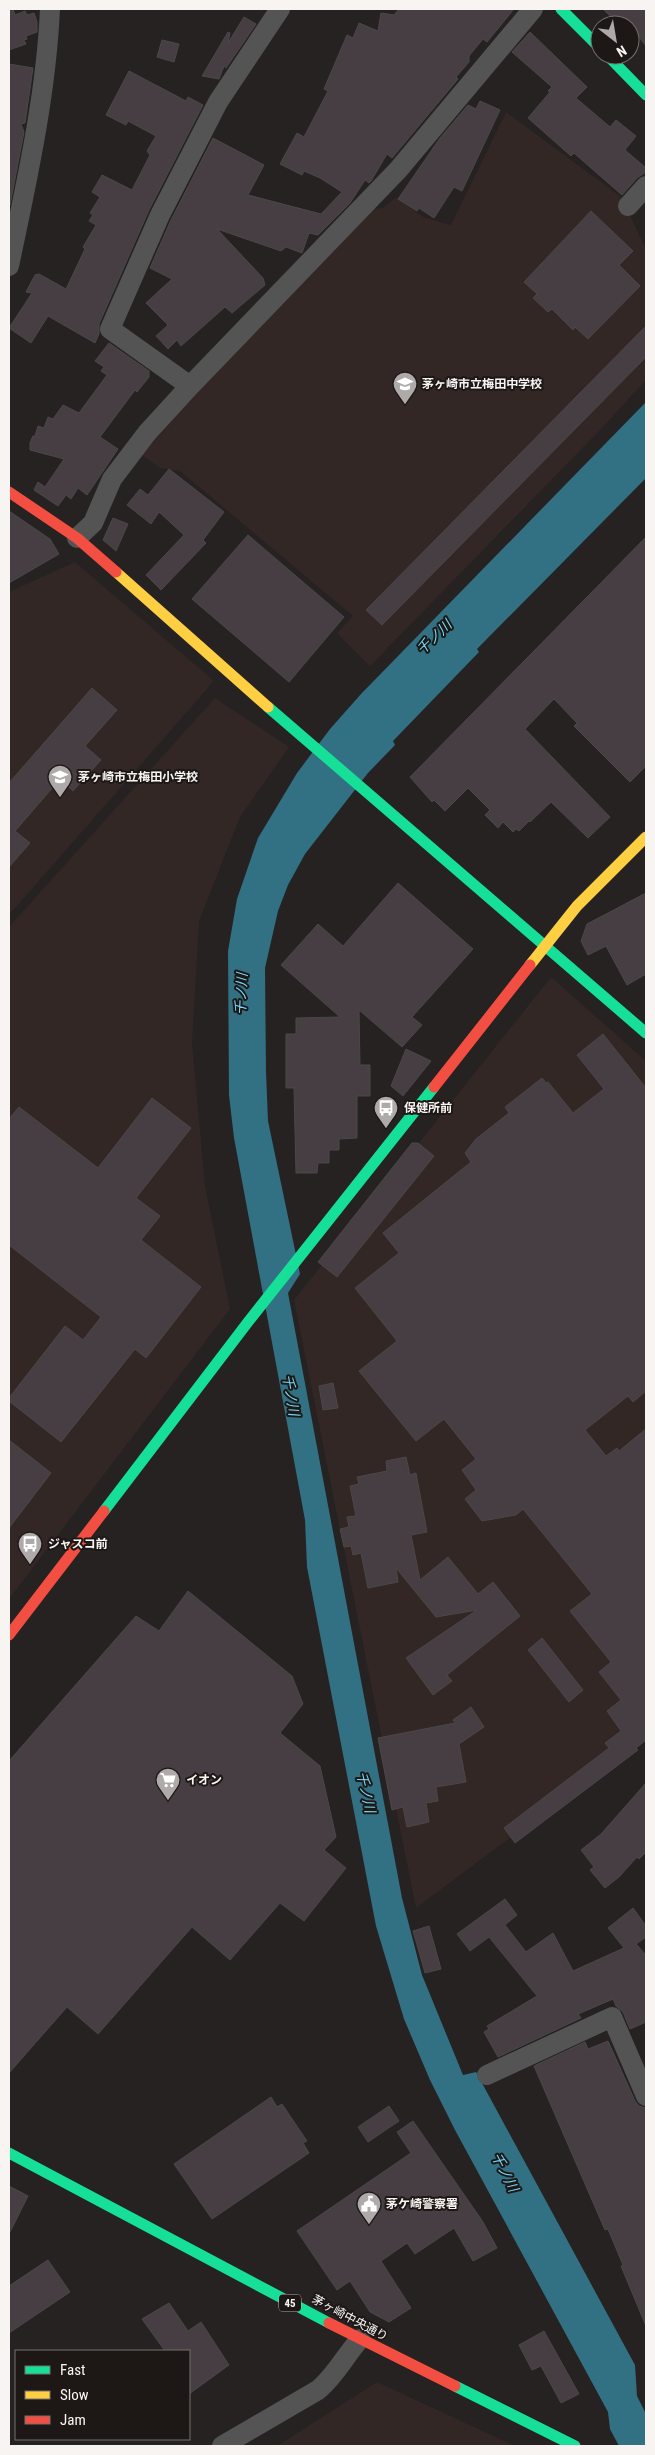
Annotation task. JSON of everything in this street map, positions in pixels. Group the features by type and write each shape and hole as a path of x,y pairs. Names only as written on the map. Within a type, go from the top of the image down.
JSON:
{"street":[{"path":"9,266 38,120 48,56 50,9"},
{"path":"190,386 110,329 160,215 218,102 280,9"},
{"path":"77,538 93,523 112,478 147,433 398,170 533,9"},
{"path":"561,9 590,38"},
{"path":"617,65 646,95"},
{"path":"628,206 646,186"},
{"path":"9,492 77,538 290,726 646,1033"},
{"path":"9,1635 248,1322 316,1239 576,906 646,838"},
{"path":"487,2074 612,2017 646,2096"},
{"name":"茅ヶ崎中央通り","path":"9,2153 360,2339 575,2446"},
{"path":"222,2446 323,2386 360,2339"}],"shaded area":[{"name":"茅ヶ崎市立梅田中学校","path":"506,112 621,197 646,249 646,380 601,429 370,666 337,633 353,616 180,471 160,468 142,455 209,378 371,209 383,208 396,197 423,217 451,225"},
{"name":"茅ヶ崎市立梅田小学校","path":"75,562 214,681 9,915 9,592"},
{"path":"215,698 289,747 240,817 199,921 192,1043 205,1186 230,1309 9,1599 9,927"},
{"path":"551,977 646,1061 646,1736 416,1908 294,1300"},
{"path":"377,2382 515,2446 277,2446"}],"water":[{"name":"千ノ川","path":"646,402 646,478 477,649 479,652 393,741 395,745 368,773 305,854 288,885 278,911 265,968 268,1121 300,1274 288,1293 402,1898 422,1975 463,2075 476,2072 635,2365 637,2396 646,2414 646,2446 619,2446 610,2429 608,2412 455,2130 430,2080 404,2019 376,1926 307,1567 305,1520 234,1138 229,1095 228,951 237,899 258,838 297,773 330,729 361,694"}],"building":[{"path":"9,9 13,9 15,15 25,11 27,15 34,13 37,22 37,32 26,36 27,39 24,40 26,44 9,50"},
{"path":"399,9 514,9 487,42 483,39 469,56 469,62 456,77 458,79 392,158 387,154 371,181 369,183 365,180 350,203 318,235 309,233 302,253 286,247 281,251 217,229 263,278 265,285 232,313 225,307 181,346 177,340 168,349 156,336 168,325 146,303 172,279 150,268 171,220 213,138 264,165 248,195 321,214 342,192 320,178 304,171 302,175 280,164 297,133 304,137 328,91 324,89 347,35 353,38 359,23 378,31 381,13 394,15"},
{"path":"603,9 646,9 646,46 640,38 640,15 609,15"},
{"path":"244,17 256,24 226,68 224,66 219,79 202,76 228,32 230,33 228,43"},
{"path":"530,32 587,87 576,98 610,127 616,120 636,136 625,150 646,168 646,172 637,178 622,195 574,153 571,156 528,118 552,87 512,52"},
{"path":"162,40 179,44 174,62 157,57"},
{"path":"9,64 33,68 25,123 21,124 24,132 10,205"},
{"path":"129,71 186,101 188,97 203,105 149,210 99,324 99,334 95,343 48,316 31,343 9,328 32,293 26,292 35,275 39,274 66,289 85,249 83,247 96,225 89,221 93,215 90,213 100,197 92,192 102,175 132,190 150,155 147,151 156,136 128,121 126,125 106,115"},
{"path":"480,101 500,110 462,191 454,187 434,218 419,208 417,211 398,199 440,138 468,105 476,109"},
{"path":"591,211 633,251 619,265 640,286 588,339 575,327 573,330 552,309 548,312 533,298 537,294 524,282"},
{"path":"646,326 646,357 382,625 366,610"},
{"path":"109,343 149,371 149,377 137,392 135,390 100,437 118,449 87,495 78,488 71,499 66,495 58,506 34,490 38,482 45,487 64,459 30,450 30,443 33,436 35,436 38,426 44,428 48,417 53,419 63,405 79,413 107,375 101,371 104,367 95,361"},
{"path":"169,469 224,512 203,540 206,543 161,590 146,575 184,535 159,512 151,524 127,505 140,489 148,495"},
{"path":"9,511 50,539 59,554 9,583"},
{"path":"113,518 128,524 116,551 103,540"},
{"path":"248,535 344,617 289,682 192,599"},
{"path":"646,537 646,766 630,782 574,726 577,723 554,699 525,729 610,817 588,838 551,802 519,831 516,829 513,832 503,822 498,828 485,815 490,810 468,788 445,811 434,800 432,802 410,777"},
{"path":"92,688 117,710 85,746 101,760 73,791 60,779 15,831 30,843 9,867 9,783"},
{"path":"398,883 473,949 412,1017 422,1025 402,1047 359,1010 360,1065 370,1065 370,1096 357,1096 357,1138 339,1139 339,1150 329,1150 329,1163 318,1163 317,1173 296,1173 294,1088 286,1088 286,1034 296,1034 296,1018 340,1017 281,965 318,924 343,946"},
{"path":"646,893 646,974 627,985 606,946 588,955 581,941 587,924"},
{"path":"603,1034 646,1088 646,1391 633,1402 628,1396 585,1430 606,1456 617,1448 619,1451 646,1429 646,1740 636,1748 638,1750 515,1843 504,1828 609,1748 605,1743 621,1731 607,1711 621,1700 599,1672 611,1662 570,1611 592,1594 523,1509 516,1515 482,1521 465,1499 476,1490 462,1470 476,1459 444,1419 416,1441 359,1371 397,1341 355,1288 399,1253 383,1233 471,1162 465,1153 476,1139 509,1113 505,1107 542,1078 546,1083 548,1082 573,1113 604,1089 577,1055"},
{"path":"406,1049 431,1061 403,1096 391,1086"},
{"path":"152,1098 191,1128 136,1198 160,1216 141,1240 201,1287 146,1358 135,1349 61,1442 9,1401 9,1398 65,1326 83,1340 101,1317 9,1245 9,1119 19,1107 98,1168"},
{"path":"412,1143 418,1143 434,1156 337,1277 318,1262"},
{"path":"333,1383 338,1408 323,1410 319,1386"},
{"path":"9,1440 51,1473 9,1528"},
{"path":"406,1457 410,1475 416,1473 427,1532 411,1535 420,1580 448,1557 478,1594 493,1582 520,1616 447,1675 452,1681 433,1695 406,1658 477,1610 436,1617 396,1568 398,1582 368,1588 361,1553 353,1555 351,1546 344,1547 340,1529 349,1527 347,1517 356,1516 350,1486 359,1484 357,1477 387,1471 386,1461"},
{"name":"イオン","path":"188,1591 292,1676 303,1704 280,1733 320,1766 336,1837 324,1850 346,1868 304,1921 280,1903 230,1960 192,1927 98,2034 67,2007 9,2073 9,1761 136,1616 159,1631"},
{"path":"542,1638 583,1690 569,1702 528,1650"},
{"path":"471,1707 484,1727 459,1744 466,1782 436,1787 438,1801 426,1803 429,1822 407,1827 403,1807 392,1810 378,1738 455,1723 453,1720"},
{"path":"646,1783 646,1852 639,1859 637,1857 619,1877 605,1888 590,1870 594,1867 581,1850 601,1834"},
{"path":"505,1899 517,1915 505,1925 526,1952 553,1933 573,1971 624,1948 608,1928 633,1908 646,1926 646,1937 636,1944 646,1955 646,2022 630,2029 623,2012 616,2006 613,1999 578,2014 581,2018 498,2057 484,2032 489,2029 487,2026 537,1996 489,1937 470,1951 457,1934"},
{"path":"429,1926 441,1969 425,1973 413,1931"},
{"path":"608,2041 635,2101 639,2106 646,2108 646,2326 608,2229 605,2230 534,2066 585,2042 588,2049"},
{"path":"271,2097 277,2107 282,2104 307,2141 303,2143 309,2153 212,2219 174,2164"},
{"path":"389,2106 399,2121 368,2142 358,2127"},
{"path":"413,2121 483,2222 497,2248 473,2261 454,2228 415,2254 407,2243 381,2261 411,2308 389,2322 370,2312 350,2281 337,2290 297,2231 411,2153 397,2132"},
{"path":"9,2186 28,2196 9,2234"},
{"path":"48,2260 70,2292 9,2333 9,2286"},
{"path":"169,2303 188,2331 201,2322 229,2365 190,2393 190,2350 164,2350 142,2319"},
{"path":"544,2331 579,2394 561,2403 541,2366 532,2370 519,2345"}],"traffic: fast":[{"path":"561,9 590,38"},
{"path":"617,65 646,95"},
{"path":"268,707 646,1033"},
{"path":"104,1511 248,1322 434,1087"},
{"path":"9,2153 329,2323"},
{"path":"455,2386 575,2446"}],"traffic: slow":[{"path":"116,572 268,707"},
{"path":"530,965 577,906 646,837"}],"traffic: jam":[{"path":"9,492 77,538 116,572"},
{"path":"434,1087 530,965"},
{"path":"9,1635 104,1511"},
{"path":"329,2323 455,2386"}],"place":[{"name":"茅ヶ崎市立梅田中学校","path":"405,405"},
{"name":"茅ヶ崎市立梅田小学校","path":"60,798"},
{"name":"保健所前","path":"386,1129"},
{"name":"ジャスコ前","path":"30,1565"},
{"name":"イオン","path":"168,1801"},
{"name":"茅ケ崎警察署","path":"369,2225"}]}
